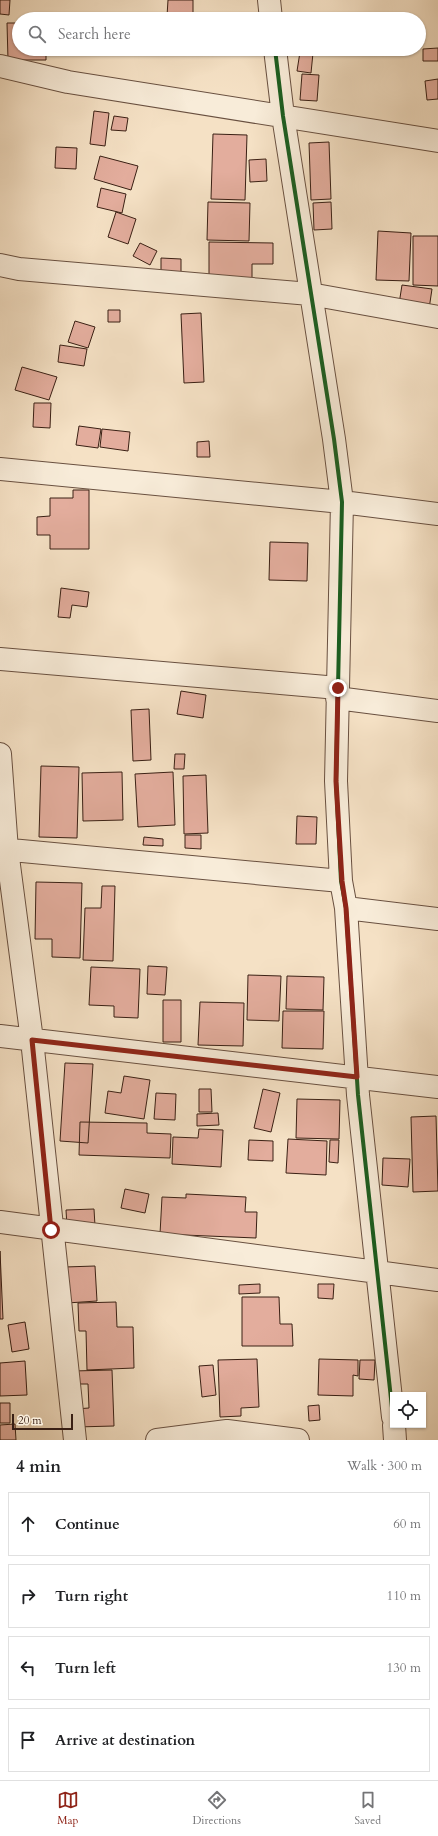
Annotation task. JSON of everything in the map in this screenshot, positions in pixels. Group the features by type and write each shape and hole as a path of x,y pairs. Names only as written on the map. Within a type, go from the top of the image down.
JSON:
{"street":[{"path":"269,0 271,12"},
{"path":"276,56 310,294 334,439 342,502 336,781 357,1077 390,1392"},
{"path":"0,66 68,82 438,141"},
{"path":"0,265 19,269 310,294 438,317"},
{"path":"0,469 342,502 438,514"},
{"path":"0,659 337,693 438,711"},
{"path":"0,754 4,850 32,1040 51,1230 75,1440"},
{"path":"4,850 342,881"},
{"path":"346,908 438,919"},
{"path":"0,1036 438,1087"},
{"path":"0,1222 51,1230 378,1271 438,1280"},
{"path":"394,1428 395,1440"},
{"path":"157,1440 228,1431 298,1440"}],"building":[{"path":"0,0 10,0 9,15 0,14"},
{"path":"168,0 193,0 193,12 167,12"},
{"path":"7,23 12,23 12,56 46,56 46,60 8,60"},
{"path":"438,48 438,61 423,61 423,56 426,56 426,49"},
{"path":"299,56 313,56 311,73 297,71"},
{"path":"302,74 319,75 317,101 300,100"},
{"path":"438,79 438,99 427,100 425,81"},
{"path":"94,111 109,113 105,146 90,144"},
{"path":"114,116 128,118 126,131 111,130"},
{"path":"213,134 247,135 245,200 211,199"},
{"path":"329,142 331,199 311,200 309,143"},
{"path":"56,147 77,148 76,169 55,168"},
{"path":"100,156 138,166 131,190 94,179"},
{"path":"266,159 267,181 250,182 249,160"},
{"path":"101,188 126,194 122,213 97,207"},
{"path":"208,202 250,203 249,241 207,240"},
{"path":"331,202 332,229 314,230 313,203"},
{"path":"116,212 136,219 128,244 108,237"},
{"path":"378,231 411,233 409,281 376,280"},
{"path":"413,236 438,236 438,286 413,285"},
{"path":"209,242 273,243 273,264 252,264 252,280 209,280"},
{"path":"140,243 157,251 150,265 133,256"},
{"path":"161,258 181,259 181,273 161,272"},
{"path":"402,285 432,289 429,309 399,304"},
{"path":"108,310 120,310 120,322 108,322"},
{"path":"201,313 204,382 184,383 181,314"},
{"path":"75,321 95,327 88,348 68,342"},
{"path":"60,345 87,349 84,366 58,362"},
{"path":"22,367 57,377 49,400 15,390"},
{"path":"34,403 51,403 50,428 33,427"},
{"path":"79,426 101,429 98,448 76,445"},
{"path":"102,429 130,432 128,451 100,447"},
{"path":"209,441 210,457 197,457 197,442"},
{"path":"73,490 89,490 89,549 50,549 50,535 37,535 37,517 50,516 50,498 73,498"},
{"path":"270,542 308,543 307,581 269,580"},
{"path":"61,588 89,592 87,607 72,605 70,618 58,617"},
{"path":"181,691 206,695 203,718 177,714"},
{"path":"149,709 151,760 133,761 131,710"},
{"path":"175,754 185,754 184,769 174,769"},
{"path":"41,766 79,767 77,838 39,837"},
{"path":"122,772 123,820 83,821 82,773"},
{"path":"173,772 175,825 138,827 135,774"},
{"path":"206,775 208,833 184,834 183,776"},
{"path":"297,816 317,817 316,844 296,844"},
{"path":"185,835 201,835 201,849 185,848"},
{"path":"144,837 163,839 163,846 143,845"},
{"path":"36,882 82,883 80,958 52,957 52,939 35,939"},
{"path":"102,886 115,886 113,961 83,960 85,908 101,908"},
{"path":"148,966 167,967 165,995 147,994"},
{"path":"91,967 140,969 138,1018 114,1017 114,1006 89,1005"},
{"path":"248,975 281,976 279,1021 247,1020"},
{"path":"287,976 324,977 323,1010 286,1009"},
{"path":"163,1000 181,1000 181,1042 163,1042"},
{"path":"200,1002 244,1003 243,1046 198,1045"},
{"path":"283,1011 324,1011 323,1049 282,1048"},
{"path":"65,1063 93,1064 88,1143 60,1141"},
{"path":"124,1076 150,1080 144,1119 105,1113 108,1091 121,1093"},
{"path":"199,1089 211,1089 212,1112 199,1112"},
{"path":"263,1089 280,1093 271,1132 254,1128"},
{"path":"156,1093 176,1094 175,1120 154,1119"},
{"path":"297,1099 340,1100 339,1139 296,1138"},
{"path":"218,1113 219,1125 197,1126 197,1114"},
{"path":"436,1116 438,1191 413,1192 411,1117"},
{"path":"80,1122 147,1123 147,1133 171,1134 170,1158 79,1155"},
{"path":"199,1129 223,1130 221,1167 172,1164 173,1137 198,1138"},
{"path":"288,1139 327,1141 326,1175 286,1173"},
{"path":"249,1140 273,1141 273,1161 248,1160"},
{"path":"330,1140 339,1140 338,1163 329,1162"},
{"path":"383,1158 410,1159 408,1187 382,1185"},
{"path":"125,1189 149,1194 145,1213 121,1208"},
{"path":"186,1194 246,1197 245,1212 257,1212 256,1238 160,1234 162,1197 186,1198"},
{"path":"94,1209 95,1226 67,1227 66,1210"},
{"path":"0,1251 3,1319 0,1319"},
{"path":"95,1266 97,1301 67,1303 65,1267"},
{"path":"260,1284 260,1293 239,1294 239,1285"},
{"path":"318,1284 334,1284 333,1299 318,1298"},
{"path":"242,1297 279,1297 280,1324 292,1324 293,1346 242,1346"},
{"path":"116,1302 117,1327 133,1327 134,1368 87,1370 86,1331 79,1331 78,1303"},
{"path":"25,1322 29,1349 12,1352 8,1325"},
{"path":"257,1359 259,1407 241,1408 241,1416 220,1417 218,1360"},
{"path":"319,1359 358,1360 358,1376 353,1375 353,1396 318,1395"},
{"path":"360,1360 375,1360 374,1380 359,1379"},
{"path":"25,1361 27,1395 0,1396 0,1363"},
{"path":"213,1365 216,1395 202,1397 199,1366"},
{"path":"112,1370 114,1426 76,1427 75,1409 89,1408 88,1384 74,1384 73,1371"},
{"path":"0,1403 10,1403 10,1423 0,1423"},
{"path":"319,1405 320,1420 309,1421 308,1406"},
{"path":"15,1424 16,1440 0,1440 0,1425"}],"cycle path":[{"path":"276,56 283,116 334,439 342,502 336,781 341,881 346,908 358,1095 390,1392"}],"route":[{"path":"51,1230 32,1040 357,1077 336,781 338,688"}]}
